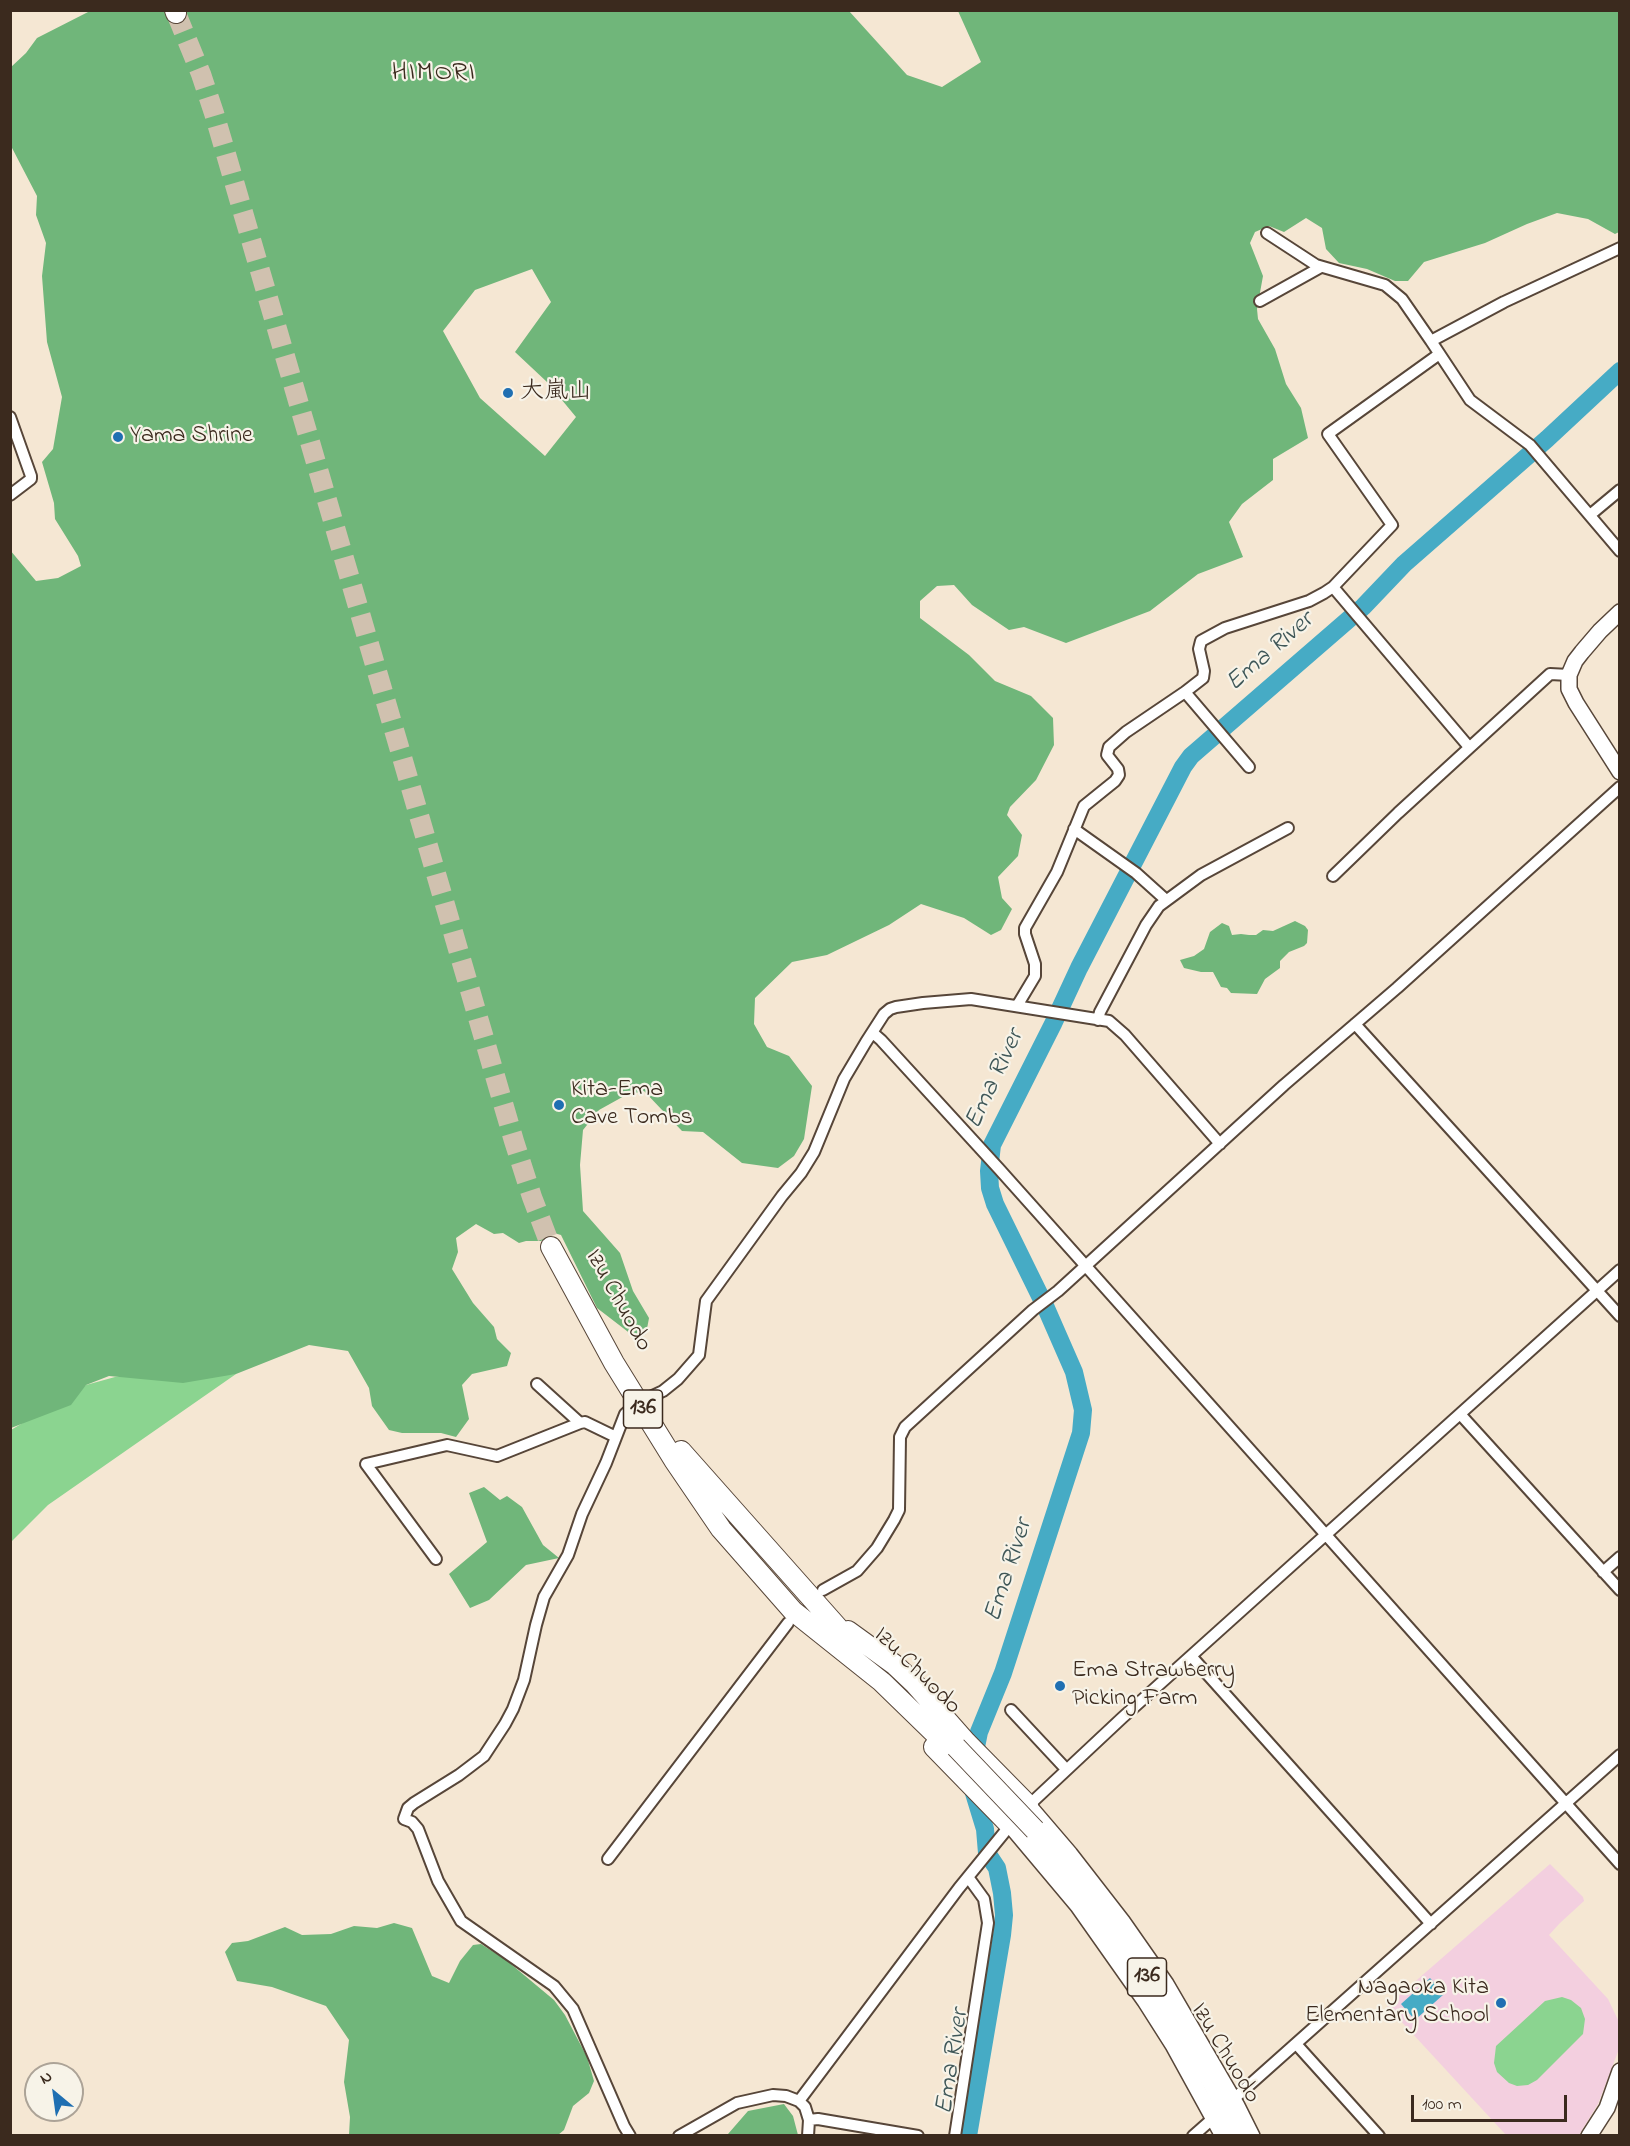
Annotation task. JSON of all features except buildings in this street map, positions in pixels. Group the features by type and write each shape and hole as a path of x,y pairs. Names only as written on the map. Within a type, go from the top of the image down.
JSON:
{"highway":[{"name":"Izu Chuodo","path":"554,1245 614,1363 674,1460 721,1529 784,1603 821,1622 957,1751 1077,1880 1127,1947 1213,2083 1241,2136"},
{"path":"957,1751 1002,1778 1028,1805"},
{"name":"136","path":"957,1751 995,1808 1010,1825"},
{"name":"Izu Chuodo","path":"1032,1832 1122,1951 1206,2087 1232,2136"}],"main road":[{"path":"1620,612 1582,652 1569,675 1569,689 1576,704 1620,772"},
{"path":"1028,1805 1122,1921 1166,1984 1237,2106 1251,2136"},
{"path":"1010,1825 1078,1906 1144,2001 1173,2045 1223,2136"},
{"path":"1589,2136 1606,2108 1620,2071"}],"street":[{"path":"1267,233 1321,267 1385,285 1402,299 1438,355 1474,404 1530,445 1620,551"},
{"path":"1431,341 1504,302 1620,248"},
{"path":"1260,301 1321,267"},
{"path":"1017,1006 1035,976 1035,964 1025,928 1057,872 1087,802 1115,781 1119,775 1118,769 1107,755 1109,747 1126,732 1185,692 1204,675 1199,644 1206,638 1233,625 1309,601 1333,587 1392,525 1328,434 1438,355"},
{"path":"10,417 31,476 31,479 10,495"},
{"path":"1590,515 1620,490"},
{"path":"1333,587 1469,747"},
{"path":"1333,876 1469,747 1551,674 1569,675"},
{"path":"1185,692 1249,767"},
{"path":"823,1590 857,1571 877,1548 894,1520 899,1510 900,1437 905,1427 1284,1085 1620,787"},
{"path":"1098,1020 1100,1012 1146,925 1159,906 1202,875 1288,828"},
{"path":"1074,829 1129,868 1166,900"},
{"path":"648,1398 663,1391 678,1379 699,1355 706,1300 808,1162 844,1079 884,1014 897,1006 971,999 1109,1021 1125,1035 1220,1144"},
{"path":"1355,1024 1620,1316"},
{"path":"873,1033 1000,1170 1620,1864"},
{"path":"799,2101 968,1877 1028,1805 1620,1270"},
{"path":"537,1384 580,1423"},
{"path":"630,2136 573,2009 554,1986 461,1921 438,1881 418,1829 412,1822 404,1819 408,1808 414,1803 452,1780 484,1756 505,1724 524,1680 544,1597 568,1555 582,1514 606,1463 625,1414 633,1407"},
{"path":"1460,1414 1620,1590"},
{"path":"436,1559 366,1464 447,1445 497,1456 585,1422 616,1437"},
{"path":"1603,1572 1620,1557"},
{"path":"608,1859 788,1623"},
{"path":"1191,1656 1431,1924"},
{"path":"1011,1710 1066,1769"},
{"path":"1237,2096 1620,1755"},
{"path":"956,2136 988,1923 984,1899 968,1877"},
{"path":"1297,2044 1378,2136"},
{"path":"679,2136 737,2103 773,2095 786,2096 799,2101 805,2107 809,2120 808,2136"},
{"path":"809,2120 818,2119 918,2136"},
{"path":"1193,2136 1210,2121"}],"shaded area":[{"name":"Nagaoka Kita Elementary School","path":"1550,1864 1583,1897 1584,1901 1549,1935 1608,1999 1619,2022 1619,2049 1598,2104 1579,2135 1506,2135 1387,2006"}],"green space":[{"path":"90,11 849,11 907,75 942,87 981,62 958,11 1619,11 1619,232 1615,234 1588,219 1557,213 1485,243 1424,262 1408,281 1395,281 1367,269 1339,263 1326,249 1322,228 1306,218 1284,232 1269,226 1255,232 1250,243 1263,276 1257,309 1258,319 1275,349 1286,384 1301,408 1308,438 1273,459 1273,480 1242,504 1229,522 1243,557 1198,574 1150,611 1066,643 1024,627 1009,630 972,605 954,585 937,586 920,601 920,618 969,655 995,681 1031,696 1053,718 1054,745 1036,780 1010,807 1007,815 1022,835 1018,856 998,877 1002,898 1012,909 1001,930 991,935 964,918 921,904 889,925 827,955 792,962 755,998 754,1024 767,1047 789,1056 812,1086 804,1139 794,1156 778,1168 742,1163 703,1132 682,1131 644,1091 626,1095 599,1110 583,1130 580,1165 583,1211 620,1253 633,1291 649,1318 646,1334 636,1338 597,1308 561,1235 554,1233 541,1241 519,1243 503,1233 494,1234 476,1224 456,1238 458,1252 452,1269 473,1303 494,1327 497,1339 511,1353 507,1366 472,1374 462,1385 469,1419 456,1437 441,1433 402,1433 389,1430 372,1406 369,1388 348,1351 309,1345 236,1374 183,1383 109,1376 86,1385 71,1405 11,1428 10,550 36,581 58,578 81,566 78,556 55,519 54,503 42,462 53,449 62,397 47,342 42,276 46,243 36,215 37,196 11,146 10,68 26,53 37,38","holes":["532,269 551,302 515,352 547,382 576,417 545,456 480,398 443,331 475,290"]},
{"path":"1295,921 1308,930 1307,943 1289,952 1280,961 1280,968 1265,979 1257,994 1231,993 1227,988 1221,987 1213,972 1184,968 1180,960 1194,956 1204,949 1210,932 1222,923 1229,926 1232,935 1256,935 1263,930 1273,931"},
{"path":"236,1374 48,1505 11,1542 11,1430 86,1385 115,1377"},
{"path":"484,1487 500,1500 507,1496 522,1507 543,1545 559,1558 526,1565 489,1600 470,1608 449,1574 487,1542 469,1493"},
{"path":"394,1923 412,1928 432,1976 449,1983 460,1961 473,1945 481,1944 506,1960 554,2000 565,2015 587,2057 594,2081 589,2093 573,2106 564,2130 558,2135 349,2135 350,2117 344,2082 349,2040 326,2006 272,1987 237,1981 225,1952 232,1943 248,1941 285,1927 302,1935 331,1934 354,1926 377,1928"},
{"path":"1562,1997 1571,2000 1581,2008 1585,2019 1583,2034 1537,2080 1528,2085 1517,2086 1509,2083 1497,2072 1494,2063 1496,2046 1545,2001"},
{"path":"784,2104 793,2116 798,2135 721,2135 728,2134 748,2111"}],"water":[{"path":"1430,1978 1444,1994 1415,2020 1401,2004"}],"waterway":[{"name":"Ema River","path":"968,2136 1004,1915 997,1868 987,1853 985,1829 974,1793 972,1767 979,1732 1003,1673 1081,1433 1083,1410 1074,1372 1046,1308 995,1204 990,1188 989,1171 992,1145 1079,968 1183,767 1191,756 1363,607 1404,564 1547,439 1620,371"}],"tunnel":[{"path":"176,13 214,113 514,1141 551,1247"}],"place":[{"name":"大嵐山","path":"508,393"},
{"name":"Yama Shrine","path":"118,437"},
{"name":"Kita-Ema Cave Tombs","path":"559,1105"},
{"name":"Ema Strawberry Picking Farm","path":"1060,1686"},
{"name":"Nagaoka Kita Elementary School","path":"1501,2003"}],"district":[{"name":"HIMORI","path":"434,75"}]}
